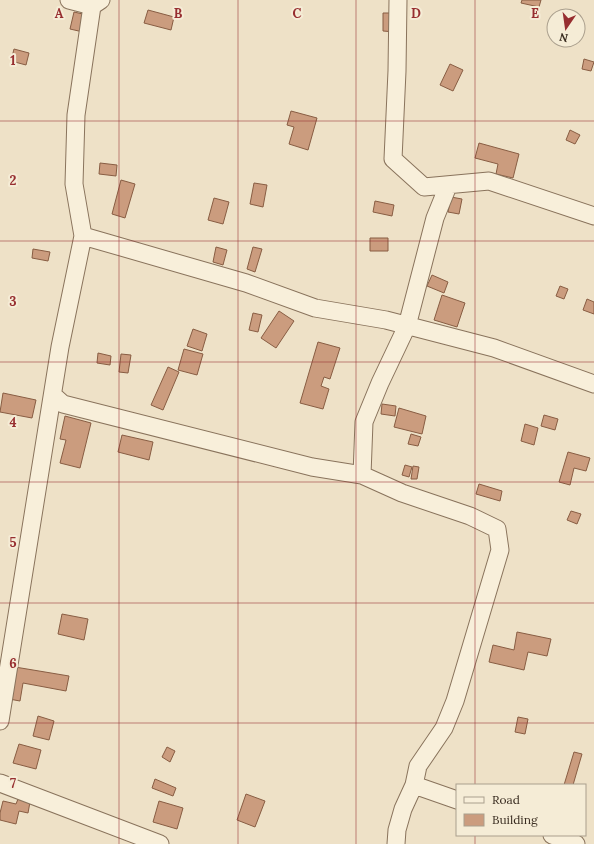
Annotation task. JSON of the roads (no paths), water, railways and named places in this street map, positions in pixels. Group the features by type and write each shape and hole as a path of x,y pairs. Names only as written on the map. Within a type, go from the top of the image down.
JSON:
{"street":[{"path":"0,721 60,347 83,236 74,184 76,115 96,3 69,0"},
{"path":"398,0 397,71 393,159 424,187 448,186 489,181 594,216"},
{"path":"362,475 364,422 380,383 407,326 435,218 448,186"},
{"path":"83,236 246,283 315,308 386,320 494,348 594,384"},
{"path":"53,395 63,404 312,467 362,475 402,493 470,516 497,529 500,550 455,701 444,728 418,766 414,785 403,809 397,830 396,844"},
{"path":"0,783 160,844"},
{"path":"414,785 456,800"},
{"path":"555,836 576,844"}]}
